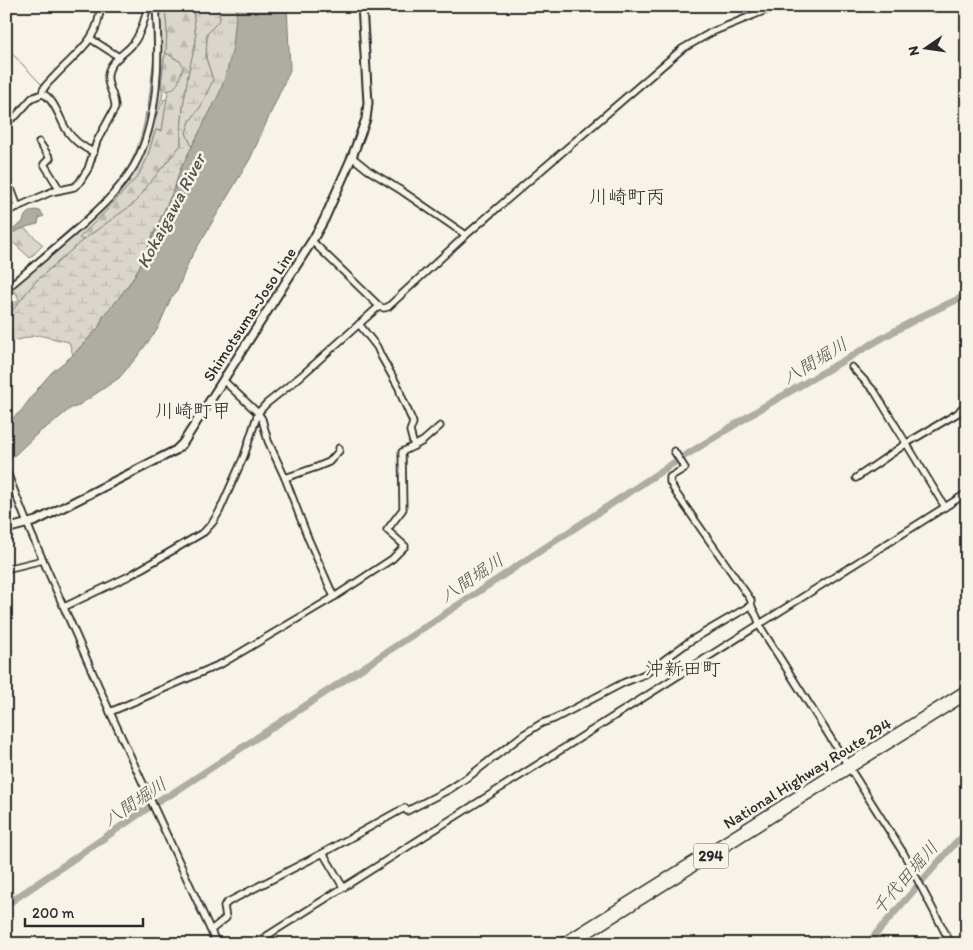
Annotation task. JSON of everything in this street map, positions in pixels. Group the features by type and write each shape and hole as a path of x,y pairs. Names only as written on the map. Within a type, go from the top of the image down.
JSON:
{"highway":[{"name":"National Highway Route 294","path":"571,944 967,689"},
{"name":"National Highway Route 294","path":"561,944 740,832 967,695"}],"main road":[{"name":"Shimotsuma-Joso Line","path":"6,529 36,521 176,450 183,443 312,241 324,220 352,157 366,119 368,103 362,6"}],"street":[{"path":"42,94 43,89 66,63 91,39 100,19 100,6"},
{"path":"312,241 380,307 388,307 466,235 682,49 712,32 776,6"},
{"path":"6,212 47,194 74,187 80,183 115,108 108,80 110,69 119,56 135,42 150,8"},
{"path":"6,289 93,214 116,190 134,166 149,128 154,94 158,53 150,8"},
{"path":"91,39 119,56"},
{"path":"6,122 16,116 32,98 45,94 53,104 67,131 83,147 94,152"},
{"path":"39,142 50,158 44,164 60,190"},
{"path":"352,157 368,170 466,235"},
{"path":"12,191 18,207"},
{"path":"64,606 129,576 204,532 219,512 244,456 258,413 266,404 380,307"},
{"path":"359,324 377,347 399,388 413,423 410,431 414,446"},
{"path":"852,366 875,392 945,507"},
{"path":"223,380 262,419 268,440 334,597"},
{"path":"856,478 907,443 967,407"},
{"path":"110,712 223,663 334,597 392,559 405,546 386,530 403,508 402,452 423,441 440,426"},
{"path":"285,478 329,462 339,451 339,448"},
{"path":"674,451 685,468 670,477 670,482 676,493 751,600 750,606 759,619 759,625 904,854 951,944"},
{"path":"7,471 27,524 110,712 217,944"},
{"path":"254,944 967,493"},
{"path":"6,569 43,560"},
{"path":"210,930 226,918 224,906 228,902 397,812 405,808 407,811 450,789 524,734 542,723 554,719 623,683 645,674 690,641 750,606"},
{"path":"323,853 343,887"}],"green space":[{"path":"152,6 155,6 157,54 152,106 148,123 154,56"},
{"path":"158,6 165,6 166,53 161,86 162,98 152,122"},
{"path":"165,6 193,6 196,41 183,107 181,145 136,202 83,240 79,238 138,176 147,159 156,130 162,131 168,91 181,62 166,53"},
{"path":"193,6 218,6 220,19 207,34 206,58 213,80 201,106 190,121 186,133 192,147 180,170 175,187 149,244 147,253 132,280 104,314 99,327 73,355 69,342 38,335 13,341 9,315 35,282 83,240 136,202 181,145 183,107 196,41"},
{"path":"218,6 237,6 233,49 221,91 192,147 186,133 190,121 201,106 213,80 206,58 207,34 220,19"},
{"path":"166,53 181,62 183,67 178,83 168,91 161,87"},
{"path":"164,99 167,100 162,131 156,131 147,159 138,176 80,237 83,240 35,282 9,315 13,341 6,343 6,307 11,308 19,299 15,291 6,298 6,291 74,232 130,174"},
{"path":"146,112 148,127 140,150 126,176 99,206 6,287 6,283 85,216 118,181 129,166 136,151"},
{"path":"23,228 43,245 30,258 6,236"}],"water":[{"name":"Kokaigawa River","path":"237,6 287,6 290,70 250,159 189,261 177,291 171,298 157,330 136,358 119,378 76,407 71,408 38,433 6,462 6,424 21,411 52,372 73,355 99,327 104,314 132,280 147,253 149,244 175,187 180,170 220,92 233,47"},
{"path":"35,210 40,211 44,216 39,218 38,224 8,233 8,230 22,223 27,213"}],"waterway":[{"path":"99,41 116,51"},
{"path":"6,47 42,85"},
{"path":"36,94 42,87"},
{"name":"八間堀川","path":"6,905 164,797 170,795 678,460 765,406 891,333 967,295"},
{"name":"千代田堀川","path":"867,944 956,842 967,834"}],"district":[{"name":"川崎町丙","path":"627,196"},
{"name":"川崎町甲","path":"193,410"},
{"name":"沖新田町","path":"683,668"}]}
